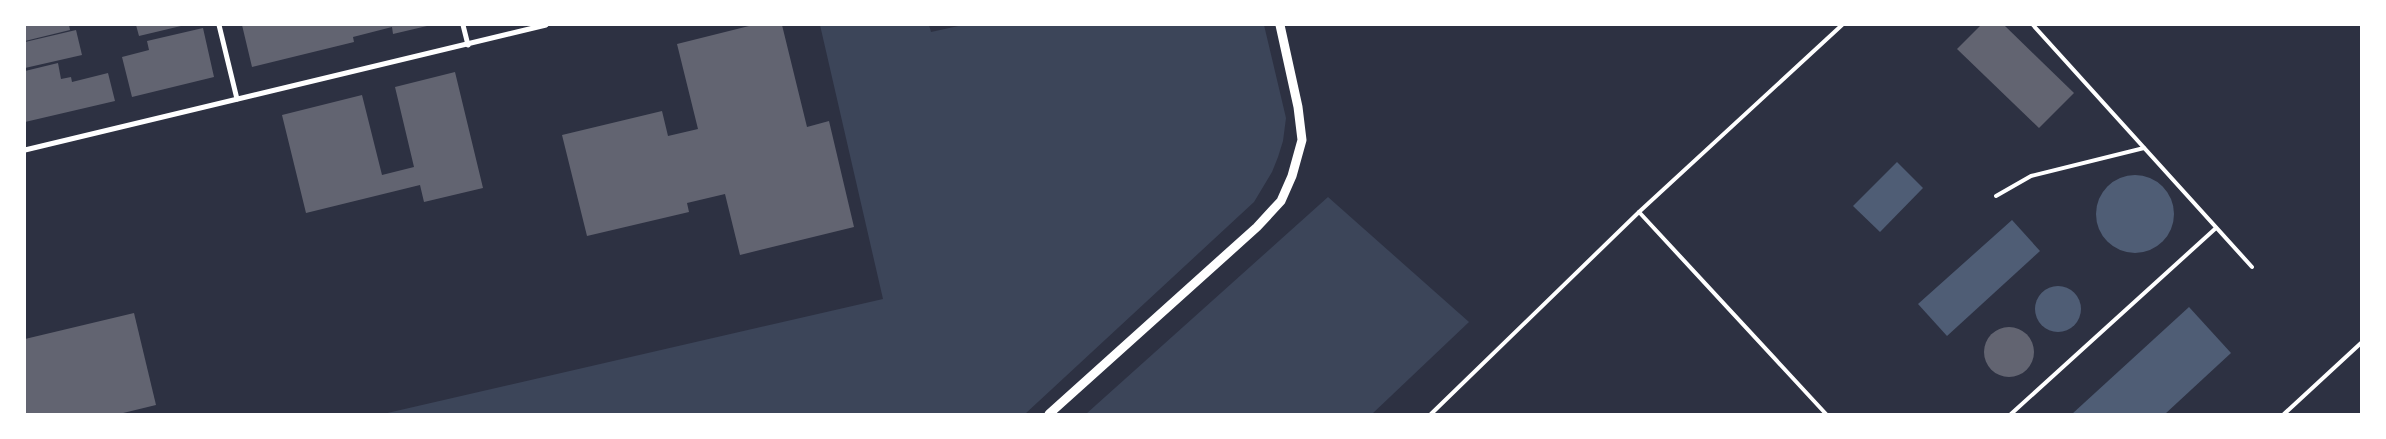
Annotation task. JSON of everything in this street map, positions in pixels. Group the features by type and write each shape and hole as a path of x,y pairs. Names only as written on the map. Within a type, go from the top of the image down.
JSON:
{"street":[{"path":"219,25 237,98"},
{"path":"463,25 468,44"},
{"path":"25,150 546,25"},
{"path":"1049,414 1257,227 1281,201 1292,176 1302,140 1298,107 1280,25"}],"lane":[{"path":"1431,414 1639,212 1842,25"},
{"path":"2033,25 2252,267"},
{"path":"1996,196 2031,176 2144,148"},
{"path":"1639,212 1826,414"},
{"path":"2011,414 2216,228"},
{"path":"2284,414 2361,343"}],"shaded area":[{"path":"820,25 929,25 931,32 963,25 1264,25 1286,118 1283,141 1272,172 1254,202 1025,414 383,414 883,299"},
{"path":"1897,162 1923,188 1880,232 1853,206"},
{"path":"2135,175 2150,178 2163,186 2171,199 2174,214 2171,229 2163,242 2150,250 2135,253 2120,250 2107,242 2099,229 2096,214 2099,199 2107,186 2120,178"},
{"path":"1328,197 1469,322 1372,414 1086,414"},
{"path":"2012,220 2040,251 1947,336 1918,304"},
{"path":"2054,286 2062,286 2071,290 2077,296 2081,309 2077,322 2071,328 2062,332 2054,332 2045,328 2039,322 2035,313 2035,305 2039,296 2045,290"},
{"path":"2189,307 2231,353 2165,414 2072,414"}],"building":[{"path":"25,25 69,25 70,30 25,41"},
{"path":"136,25 181,25 181,26 139,36"},
{"path":"242,25 427,26 393,34 392,27 353,37 354,42 252,67"},
{"path":"753,25 782,25 807,127 829,121 854,227 740,255 725,194 687,203 689,212 587,236 562,135 662,111 668,136 698,129 677,44"},
{"path":"1981,25 2004,25 2074,93 2039,128 1957,49"},
{"path":"203,28 214,77 132,97 122,57 149,50 147,41"},
{"path":"76,30 82,55 25,68 25,42"},
{"path":"58,63 61,79 71,77 72,82 108,73 115,101 25,122 25,71"},
{"path":"455,72 483,188 424,202 420,185 306,213 282,115 362,95 382,175 414,167 395,87"},
{"path":"134,313 156,405 119,414 25,414 25,339"},
{"path":"2009,327 2027,334 2034,352 2027,370 2009,377 1991,370 1984,352 1991,334"}]}
